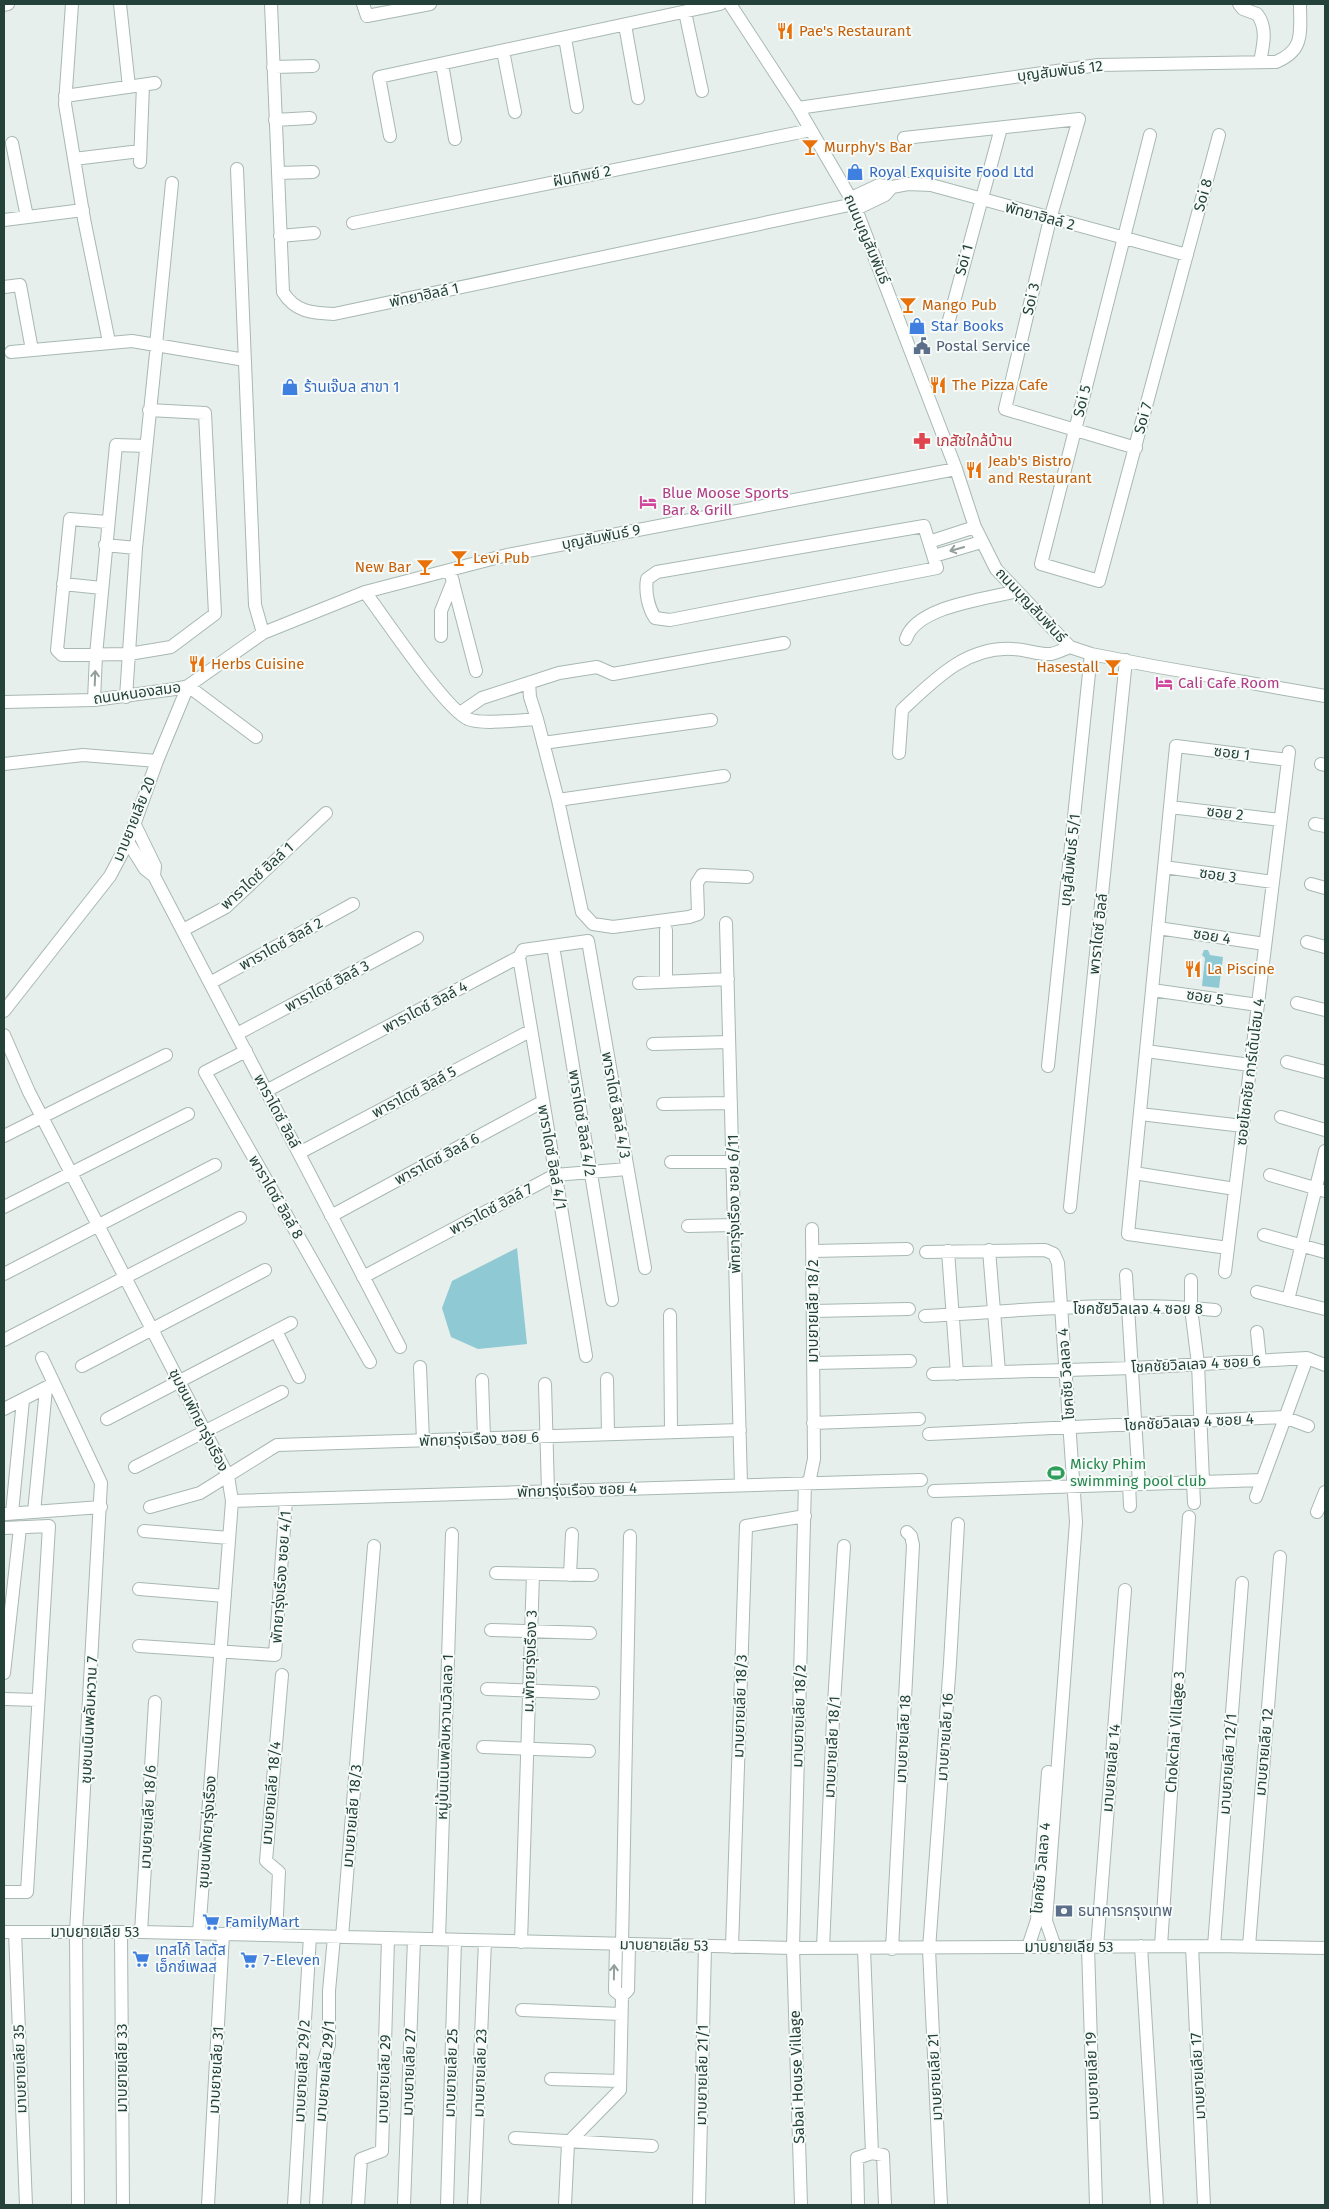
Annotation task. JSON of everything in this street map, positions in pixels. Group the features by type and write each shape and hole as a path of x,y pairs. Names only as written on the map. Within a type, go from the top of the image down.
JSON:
{"street":[{"path":"4,5 8,4"},
{"path":"72,4 66,96 74,159 109,342"},
{"path":"120,4 129,86"},
{"name":"พัทยาฮิลล์ 1","path":"271,4 283,292 288,301 306,313 334,314 854,204"},
{"path":"363,4 367,16 430,4"},
{"path":"390,136 379,77 720,4"},
{"name":"ถนนบุญสัมพันธ์","path":"730,4 798,108 854,204 956,469 975,527 996,569 1070,647 1091,654 1325,696"},
{"path":"1239,4 1243,9 1257,14 1262,23 1264,37 1260,62"},
{"name":"บุญสัมพันธ์ 12","path":"798,108 1098,65 1276,62 1290,56 1298,44 1300,4"},
{"path":"685,12 702,91"},
{"path":"625,25 638,98"},
{"path":"565,38 577,107"},
{"path":"504,51 515,112"},
{"path":"442,64 455,139"},
{"path":"274,67 313,66"},
{"path":"66,96 149,84 140,156 74,159"},
{"path":"275,120 310,118"},
{"name":"Soi 3","path":"1001,128 1079,119 1050,219 1005,408 1075,430"},
{"path":"904,138 1001,128"},
{"name":"Soi 1","path":"948,320 1001,128"},
{"name":"ฝันทิพย์ 2","path":"353,223 811,130"},
{"name":"Soi 5","path":"1099,581 1041,564 1122,238 1150,135"},
{"name":"Soi 8","path":"1187,255 1219,135"},
{"path":"12,143 27,217"},
{"path":"236,169 246,360 255,605 263,633"},
{"path":"278,173 313,172"},
{"path":"126,697 136,548 172,183"},
{"name":"พัทยาฮิลล์ 2","path":"854,204 879,184 892,187 923,184 1187,255"},
{"path":"4,220 83,210"},
{"path":"280,236 314,233"},
{"name":"Soi 7","path":"1099,581 1187,255"},
{"path":"4,287 20,285 32,350"},
{"path":"11,352 132,341 156,349 246,360"},
{"path":"107,522 70,519 57,650 62,655 129,654 171,647 215,614 205,413 149,410"},
{"path":"1075,430 1136,448"},
{"path":"94,700 105,545 116,445 146,446"},
{"name":"บุญสัมพันธ์ 9","path":"365,592 452,576 516,553 956,469"},
{"path":"924,526 929,542 937,568 670,620 655,618 651,612 647,595 648,579 657,572 671,569 924,526"},
{"path":"929,542 975,527"},
{"path":"934,556 981,542"},
{"path":"105,545 136,548"},
{"path":"440,636 441,611 452,576"},
{"path":"452,576 476,671"},
{"path":"63,584 102,588"},
{"path":"365,592 446,701 468,720 505,722 537,719"},
{"name":"ถนนหนองสมอ","path":"4,702 94,700 126,697 188,686 263,633 365,592"},
{"path":"906,639 915,624 936,612 1017,592"},
{"path":"460,713 482,698 559,673 597,667 613,674 784,643"},
{"path":"899,753 902,710 924,689 966,657 991,649 1013,648 1051,654 1070,647"},
{"name":"บุญสัมพันธ์ 5/1","path":"1048,1066 1091,654"},
{"name":"พาราไดซ์ ฮิลล์","path":"1070,1207 1126,660"},
{"path":"529,683 530,697 558,800 582,912 593,924 613,927 689,917 698,914 697,884 702,876 747,877"},
{"path":"188,686 256,737"},
{"name":"มาบยายเลีย 20","path":"4,1011 108,879 128,842 157,761 188,686"},
{"path":"543,743 711,720"},
{"name":"ซอย 1","path":"1170,807 1176,746 1288,756"},
{"path":"4,764 83,755 157,761"},
{"name":"ซอยโชคชัย การ์เด้นโฮม 4","path":"1225,1272 1288,756"},
{"path":"558,800 724,776"},
{"path":"1170,807 1128,1234 1228,1248"},
{"name":"ซอย 2","path":"1170,807 1280,820"},
{"name":"พาราไดซ์ ฮิลล์ 1","path":"183,930 226,907 326,813"},
{"name":"พาราไดซ์ ฮิลล์","path":"135,825 155,866 154,876"},
{"name":"พาราไดซ์ ฮิลล์","path":"128,842 145,869 154,876 400,1347"},
{"name":"ซอย 3","path":"1164,867 1273,882"},
{"path":"1310,884 1325,888"},
{"name":"พาราไดซ์ ฮิลล์ 2","path":"210,983 353,904"},
{"name":"พัทยารุ่งเรือง ซอย 6/11","path":"726,923 741,1485"},
{"name":"ซอย 4","path":"1158,928 1265,944"},
{"path":"666,930 666,982"},
{"name":"พาราไดซ์ ฮิลล์ 3","path":"237,1034 417,938"},
{"name":"พาราไดซ์ ฮิลล์ 4","path":"266,1091 519,958 523,950 588,941"},
{"name":"พาราไดซ์ ฮิลล์ 4/3","path":"588,941 645,1268"},
{"path":"1307,942 1325,947"},
{"name":"พาราไดซ์ ฮิลล์ 4/2","path":"553,946 612,1300"},
{"name":"พาราไดซ์ ฮิลล์ 4/1","path":"519,958 586,1356"},
{"path":"639,983 728,979"},
{"name":"ซอย 5","path":"1152,990 1258,1005"},
{"path":"1297,1003 1325,1010"},
{"name":"พาราไดซ์ ฮิลล์ 5","path":"299,1153 530,1031"},
{"name":"ชุมชนพัทยารุ่งเรือง","path":"4,1035 42,1116 228,1476 232,1501 199,1933"},
{"path":"653,1044 729,1042"},
{"name":"พาราไดซ์ ฮิลล์ 8","path":"246,1051 205,1072 370,1362"},
{"path":"1146,1051 1250,1065"},
{"path":"4,1136 166,1055"},
{"path":"1286,1062 1325,1072"},
{"name":"พาราไดซ์ ฮิลล์ 6","path":"331,1216 542,1102"},
{"path":"663,1104 731,1103"},
{"path":"4,1207 188,1114"},
{"path":"1140,1114 1243,1126"},
{"path":"1281,1117 1325,1130"},
{"path":"1288,1300 1302,1246 1321,1189 1325,1151"},
{"path":"671,1162 733,1162"},
{"path":"4,1274 215,1165"},
{"name":"พาราไดซ์ ฮิลล์ 7","path":"363,1277 555,1176 627,1169"},
{"path":"1134,1173 1235,1189"},
{"path":"1270,1175 1321,1189"},
{"path":"4,1340 240,1218"},
{"path":"688,1226 734,1225"},
{"name":"มาบยายเลีย 18/2","path":"793,1948 805,1516 807,1483 814,1459 812,1229"},
{"path":"1264,1235 1325,1252"},
{"path":"813,1251 907,1249"},
{"path":"926,1252 989,1250 999,1372"},
{"name":"โชคชัย วิลเลจ 4","path":"989,1250 1045,1250 1054,1254 1058,1263 1074,1485 1067,1521 1061,1662 1051,1789 1037,1920 1028,1947"},
{"path":"948,1252 957,1374"},
{"path":"82,1366 265,1270"},
{"path":"1126,1275 1135,1425 1134,1483 1130,1506"},
{"path":"1191,1280 1191,1308 1198,1364 1200,1422 1198,1481 1194,1503"},
{"path":"1257,1292 1325,1310"},
{"name":"โชคชัยวิลเลจ 4 ซอย 8","path":"924,1316 1129,1307 1215,1310"},
{"path":"813,1310 909,1308"},
{"path":"670,1315 672,1432"},
{"path":"107,1419 291,1323"},
{"path":"276,1330 299,1377"},
{"path":"1257,1332 1260,1361"},
{"name":"ชุมชนเนินพลับหวาน 7","path":"42,1358 50,1386 101,1483 102,1507 76,1932 78,2205"},
{"path":"1256,1497 1307,1358"},
{"name":"โชคชัยวิลเลจ 4 ซอย 6","path":"933,1374 1065,1371 1307,1358 1325,1365"},
{"path":"813,1364 910,1361"},
{"path":"420,1367 423,1441"},
{"path":"607,1379 608,1434"},
{"path":"482,1380 484,1438"},
{"path":"546,1384 548,1491"},
{"path":"4,1408 50,1386"},
{"path":"34,1512 50,1386"},
{"path":"135,1467 205,1433 282,1392"},
{"path":"23,1400 8,1514 102,1507"},
{"name":"โชคชัยวิลเลจ 4 ซอย 4","path":"929,1434 1284,1418 1308,1426"},
{"path":"813,1423 919,1419"},
{"name":"พัทยารุ่งเรือง ซอย 6","path":"150,1507 200,1493 278,1445 740,1430"},
{"name":"พัทยารุ่งเรือง ซอย 4","path":"232,1501 921,1480"},
{"path":"934,1491 1262,1480"},
{"path":"1317,1512 1325,1492"},
{"name":"พัทยารุ่งเรือง ซอย 4/1","path":"221,1651 275,1655 286,1500"},
{"name":"มาบยายเลีย 18/3","path":"732,1946 746,1526 805,1516"},
{"name":"Chokchai Village 3","path":"1161,1946 1189,1517"},
{"name":"มาบยายเลีย 16","path":"929,1949 958,1524"},
{"path":"4,1528 49,1526 27,1892 4,1892"},
{"path":"4,1673 8,1589 20,1528"},
{"path":"144,1531 229,1538"},
{"name":"มาบยายเลีย 18","path":"892,1948 913,1545 907,1532"},
{"name":"หมู่บ้นเนินพลับหวานวิลเลจ 1","path":"439,1940 452,1534"},
{"path":"570,1575 572,1534"},
{"path":"565,2205 568,2142 620,2090 622,1996 615,1991 622,1944 630,1536"},
{"name":"มาบยายเลีย 18/3","path":"338,1937 374,1546"},
{"name":"มาบยายเลีย 18/1","path":"823,1948 833,1719 844,1546"},
{"name":"มาบยายเลีย 12","path":"1249,1946 1280,1557"},
{"path":"496,1572 592,1576"},
{"name":"ม.พัทยารุ่งเรือง 3","path":"521,1942 533,1574"},
{"name":"มาบยายเลีย 12/1","path":"1214,1946 1242,1583"},
{"path":"139,1589 225,1596"},
{"name":"มาบยายเลีย 14","path":"1092,1947 1125,1590"},
{"path":"491,1630 590,1633"},
{"path":"139,1646 221,1651"},
{"name":"มาบยายเลีย 18/4","path":"276,1935 279,1872 266,1861 282,1675"},
{"path":"487,1689 593,1692"},
{"path":"4,1699 38,1700"},
{"name":"มาบยายเลีย 18/6","path":"141,1932 156,1702"},
{"path":"483,1748 589,1751"},
{"name":"โชคชัย วิลเลจ 4","path":"1051,1789 1046,1921 1055,1947"},
{"name":"มาบยายเลีย 53","path":"9,1932 199,1933 864,1949 1141,1946 1325,1948"},
{"name":"มาบยายเลีย 35","path":"9,1932 26,2205"},
{"name":"มาบยายเลีย 33","path":"121,1932 123,2205"},
{"name":"มาบยายเลีย 31","path":"208,2205 223,1934"},
{"name":"มาบยายเลีย 29/2","path":"294,2205 310,1936"},
{"name":"มาบยายเลีย 29/1","path":"316,2205 324,2062 329,2045 329,1991 338,1937"},
{"name":"มาบยายเลีย 29","path":"358,2205 361,2160 382,2151 388,1938"},
{"name":"มาบยายเลีย 27","path":"404,2205 414,1939"},
{"name":"มาบยายเลีย 25","path":"446,2205 456,1940"},
{"name":"มาบยายเลีย 23","path":"474,2205 485,1940"},
{"name":"มาบยายเลีย 21/1","path":"699,2205 705,1946"},
{"path":"1141,1946 1157,2205"},
{"name":"มาบยายเลีย 17","path":"1192,1946 1204,2205"},
{"name":"มาบยายเลีย 19","path":"1092,1947 1096,2205"},
{"name":"Sabai House Village","path":"793,1948 801,2205"},
{"path":"864,1949 872,2153"},
{"name":"มาบยายเลีย 21","path":"929,1949 941,2205"},
{"path":"522,2010 621,2014"},
{"path":"551,2079 620,2081"},
{"path":"514,2138 652,2146"},
{"path":"858,2205 857,2158 872,2153 883,2155 884,2205"}],"water":[{"path":"1204,950 1208,950 1210,955 1223,957 1219,988 1202,986 1205,958 1202,955"},
{"path":"517,1248 527,1344 478,1349 451,1337 442,1308 452,1281"}],"place":[{"name":"Pae's Restaurant","path":"785,31"},
{"name":"Murphy's Bar","path":"810,147"},
{"name":"Royal Exquisite Food Ltd","path":"855,172"},
{"name":"Mango Pub","path":"908,305"},
{"name":"Star Books","path":"917,326"},
{"name":"Postal Service","path":"922,346"},
{"name":"The Pizza Cafe","path":"938,385"},
{"name":"ร้านเจ๊บล สาขา 1","path":"290,387"},
{"name":"เภสัชใกล้บ้าน","path":"922,441"},
{"name":"Jeab's Bistro and Restaurant","path":"974,470"},
{"name":"Blue Moose Sports Bar & Grill","path":"648,502"},
{"name":"Levi Pub","path":"459,558"},
{"name":"New Bar","path":"425,567"},
{"name":"Herbs Cuisine","path":"197,664"},
{"name":"Hasestall","path":"1113,667"},
{"name":"Cali Cafe Room","path":"1164,683"},
{"name":"La Piscine","path":"1193,969"},
{"name":"Micky Phim swimming pool club","path":"1056,1473"},
{"name":"ธนาคารกรุงเทพ","path":"1064,1911"},
{"name":"FamilyMart","path":"211,1922"},
{"name":"เทสโก้ โลตัส เอ็กซ์เพลส","path":"141,1959"},
{"name":"7-Eleven","path":"249,1960"}]}
